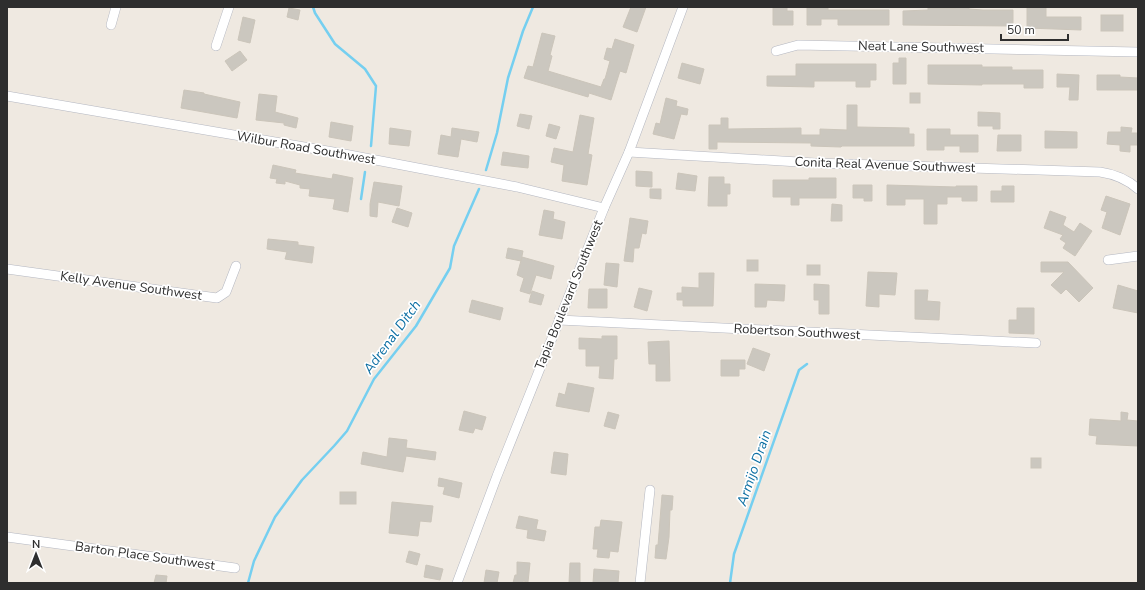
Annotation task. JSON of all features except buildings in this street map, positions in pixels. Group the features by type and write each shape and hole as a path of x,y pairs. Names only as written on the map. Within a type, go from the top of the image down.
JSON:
{"street":[{"path":"111,25 116,7"},
{"path":"216,46 229,7"},
{"name":"Tapia Boulevard Southwest","path":"456,583 559,320 604,208 629,152 682,7"},
{"name":"Neat Lane Southwest","path":"776,51 798,45 1138,52"},
{"name":"Wilbur Road Southwest","path":"7,96 339,153 517,187 604,208"},
{"name":"Conita Real Avenue Southwest","path":"629,152 815,163 1100,172 1118,176 1136,183"},
{"path":"1108,260 1138,256"},
{"name":"Kelly Avenue Southwest","path":"7,269 217,298 226,292 236,266"},
{"name":"Robertson Southwest","path":"559,320 1036,343"},
{"path":"640,583 650,490"},
{"name":"Barton Place Southwest","path":"7,537 235,568"}],"waterway":[{"path":"313,7 315,13 335,44 365,69 376,86 371,146"},
{"name":"Adrenal Ditch","path":"486,170 497,133 508,78 523,31 533,7"},
{"path":"361,199 365,172"},
{"name":"Adrenal Ditch","path":"248,583 254,561 275,517 302,480 347,431 374,379 416,326 450,268 454,246 479,189"},
{"name":"Armijo Drain","path":"730,583 734,554 799,370 807,364"}]}
